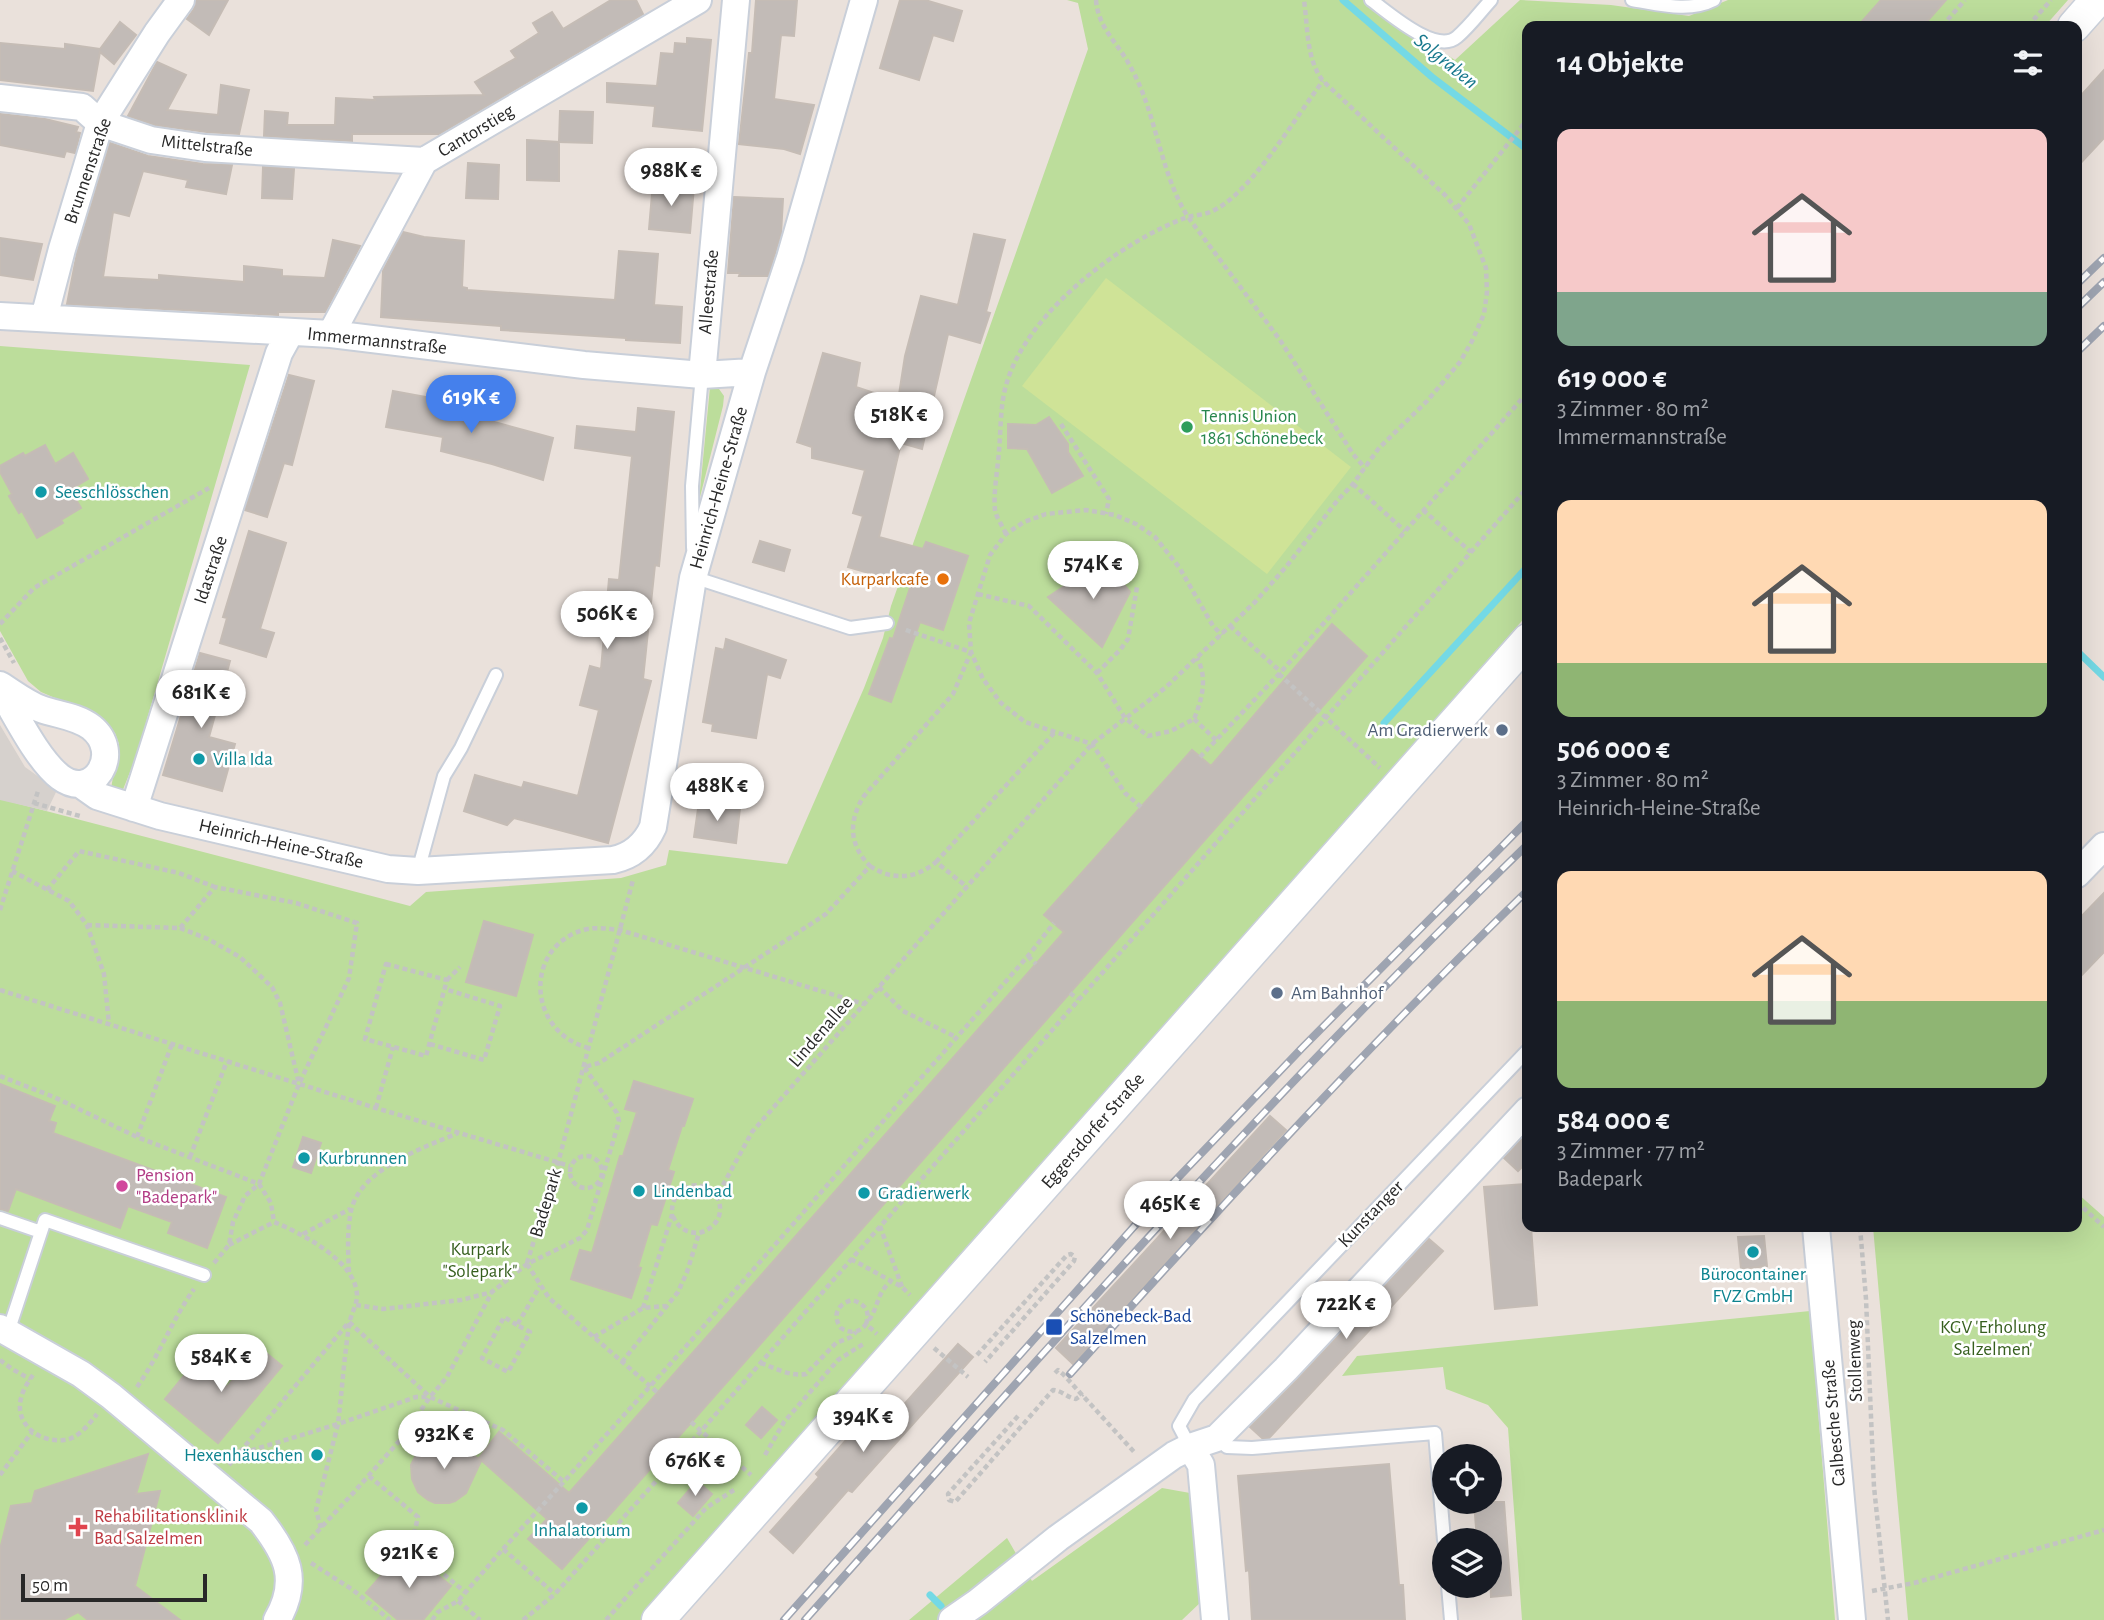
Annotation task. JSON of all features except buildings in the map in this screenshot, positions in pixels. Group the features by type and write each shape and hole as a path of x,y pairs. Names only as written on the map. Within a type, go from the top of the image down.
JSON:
{"street":[{"name":"Brunnenstraße","path":"44,318 100,123 181,0"},
{"name":"Cantorstieg","path":"331,334 424,161 698,0"},
{"name":"Alleestraße","path":"702,374 736,0"},
{"name":"Heinrich-Heine-Straße","path":"47,765 68,782 80,784 97,796 160,816 388,869 418,871 613,860 625,857 639,848 653,827 693,578 752,372 790,258 864,0"},
{"path":"2078,21 2097,0"},
{"name":"Mittelstraße","path":"0,98 82,107 100,123 151,140 205,148 424,161"},
{"name":"Immermannstraße","path":"0,316 331,334 584,365 702,374 752,372"},
{"name":"Idastraße","path":"134,808 279,354 290,333"},
{"name":"Eggersdorfer Straße","path":"658,1620 1522,647"},
{"path":"0,687 47,765"},
{"path":"0,687 39,709 74,717 92,728 99,736 104,745 105,765 90,781 80,784"},
{"path":"2082,869 2104,846"},
{"path":"952,1620 1058,1538 1174,1455 1217,1438 1286,1369 1522,1116"},
{"name":"Calbesche Straße","path":"1816,1232 1852,1620"},
{"path":"4,1330 81,1374 118,1401 261,1521 279,1544 287,1563 289,1584 286,1605 277,1620"},
{"name":"Kunstanger","path":"1190,1447 1201,1465 1215,1620"}],"lane":[{"path":"1371,0 1420,34 1443,43 1456,39 1491,0"},
{"path":"1632,0 1682,7 1714,0"},
{"path":"702,374 692,486 693,578 850,628 887,623"},
{"path":"418,871 444,776 496,675"},
{"name":"Kunstanger","path":"1190,1447 1179,1426 1194,1400 1522,1056"},
{"path":"0,1218 41,1232"},
{"path":"4,1330 45,1220 204,1275"},
{"path":"1217,1438 1227,1447 1252,1448 1435,1433 1443,1528"},
{"path":"1449,1598 1451,1620"}],"path":[{"path":"1096,0 1103,28 1129,64 1140,86 1175,197 1280,340 1353,454 1365,468"},
{"path":"1006,534 994,511 1003,401 1014,363 1052,310 1071,290 1112,257 1172,223 1210,212 1230,200 1256,174 1323,81 1314,70 1311,58 1304,0"},
{"path":"1946,21 1965,0"},
{"path":"2032,21 2051,0"},
{"name":"Lindenallee","path":"622,1362 678,1292 699,1233 710,1229 718,1220 720,1208 716,1196 752,1132 1092,744 1165,688 1255,602 1286,567 1336,501 1353,484 1379,448 1427,401 1460,362 1484,314 1488,292 1486,268 1469,224 1457,208 1323,81"},
{"path":"1457,208 1522,127"},
{"path":"1200,757 1280,673 1522,400"},
{"path":"1061,424 1109,499 1106,514"},
{"path":"0,624 34,588 204,490 240,479"},
{"path":"1353,484 1405,531"},
{"path":"523,1620 555,1594 701,1431 1522,494"},
{"path":"1141,807 1125,793 1092,744 1025,722 1001,703 983,679 971,652 969,623 990,555 1006,534 1024,522 1046,514 1086,510 1115,515 1136,524 1154,537 1179,567 1213,626 1222,635"},
{"path":"1423,510 1471,552"},
{"path":"1097,673 1128,639 1137,587"},
{"path":"978,594 1029,606 1097,673 1125,718 1148,736 1171,731 1194,719 1203,696 1201,666 1197,658"},
{"path":"887,623 971,652"},
{"path":"1230,626 1399,785"},
{"path":"971,652 953,694 856,808 852,836 856,848 870,866 885,875 901,877 927,870 1054,733"},
{"path":"1194,719 1216,740"},
{"path":"0,910 47,765"},
{"name":"Badepark","path":"287,1563 401,1439 447,1377 492,1292 527,1264 584,1067 635,873 639,848"},
{"path":"47,890 79,851 179,873 215,887 296,903 356,923 349,978 299,1084 259,1185 245,1196 233,1222 229,1245"},
{"path":"936,862 967,887"},
{"path":"658,1393 549,1298 527,1264 580,1238 587,1230 619,1121 617,1113 584,1067 599,1063 826,914 870,866"},
{"path":"12,871 69,901 87,925 104,974 109,1024"},
{"path":"180,928 215,887"},
{"path":"432,1620 438,1612 458,1601 690,1342 1054,923"},
{"path":"87,925 180,928 208,939 240,957 272,987 280,1003 299,1084"},
{"path":"589,1048 565,1038 549,1021 542,1004 540,984 543,968 559,944 570,936 594,928 620,930 864,1004"},
{"path":"1028,956 1037,964"},
{"path":"447,981 386,964 365,1039 426,1056 447,981 460,967"},
{"path":"879,988 903,1011 956,1037"},
{"path":"430,1044 484,1060 500,1006 445,989"},
{"path":"0,990 570,1166"},
{"path":"1070,993 1078,999"},
{"path":"137,1137 172,1044"},
{"path":"376,1108 393,1046"},
{"path":"190,1157 227,1061"},
{"path":"0,1076 54,1097 137,1137 259,1185 271,1203 274,1222"},
{"path":"349,1273 351,1208 366,1184 389,1166 458,1132"},
{"path":"582,1156 593,1158 601,1165 602,1176 591,1188 581,1188 572,1182 570,1166 582,1156"},
{"path":"643,1308 672,1215 673,1201 680,1191 691,1185 704,1186 716,1196"},
{"path":"2082,1207 2104,1227"},
{"path":"303,1234 351,1208"},
{"path":"672,1215 680,1228 699,1233"},
{"path":"48,1354 24,1389 20,1416 32,1432 48,1440 66,1441 84,1430 149,1371 179,1312 229,1245 274,1222 303,1234 326,1249 349,1273 357,1291 356,1305 349,1322 338,1424 316,1510 321,1528"},
{"path":"880,1226 902,1287"},
{"name":"Stollenweg","path":"1860,1232 1874,1487 1888,1620"},
{"path":"977,1355 1067,1255 1075,1257 985,1362"},
{"path":"851,1259 902,1287 914,1299"},
{"path":"761,1363 799,1375 806,1374 836,1343 851,1337 866,1324 875,1310 879,1294 891,1281"},
{"path":"517,1325 540,1286"},
{"path":"356,1305 383,1309 461,1300 492,1292"},
{"path":"856,1332 846,1331 838,1324 837,1313 842,1304 852,1300 862,1304 868,1313 866,1324"},
{"path":"594,1337 643,1308 665,1306"},
{"path":"504,1318 517,1325 530,1332 508,1372 482,1357 504,1318"},
{"path":"349,1322 430,1397 503,1430 563,1481"},
{"path":"215,1482 349,1322"},
{"path":"866,1324 872,1329"},
{"path":"761,1462 784,1422 838,1360 887,1326"},
{"path":"928,1342 968,1377"},
{"path":"0,1360 30,1379"},
{"path":"1055,1373 1058,1370 1083,1394 1151,1471"},
{"path":"1018,1416 948,1494 949,1500 957,1500 1053,1390 1068,1398 1076,1399 1083,1394"},
{"path":"236,1455 416,1397 430,1397"},
{"path":"691,1422 751,1474"},
{"path":"0,1475 32,1432"},
{"path":"743,1482 756,1468"},
{"path":"369,1476 418,1517 412,1543 417,1552 465,1592"},
{"path":"606,1620 706,1508 736,1489"},
{"path":"1850,1592 1885,1589 2104,1530"},
{"path":"503,1549 555,1594"},
{"path":"287,1563 306,1560 354,1590 390,1620"},
{"path":"458,1601 480,1620"}],"green space":[{"name":"Kurpark \"Solepark\"","path":"1067,0 1375,0 1410,31 1455,60 1520,0 1611,5 1689,16 1728,0 2068,0 2049,21 1522,21 1522,621 642,1620 0,1620 0,799 410,906 426,892 621,878 666,865 669,850 787,864 883,638 891,606 1088,49 1078,3"},
{"name":"Tennis Union 1861 Schönebeck","path":"1106,278 1351,467 1267,574 1022,386"},
{"path":"0,346 250,365 136,757 120,797 110,794 119,744 115,733 97,716 41,692 28,681 0,631"},
{"path":"710,387 719,389 724,396 699,501"},
{"name":"KGV 'Erholung Salzelmen'","path":"2082,1197 2104,1217 2104,1620 1908,1620 1873,1232 2082,1232"},
{"path":"1810,1311 1835,1620 1522,1620 1508,1428 1488,1405 1446,1389 1443,1367 1342,1376 1357,1356"},
{"path":"1162,1488 1190,1493 1203,1600 1182,1620 909,1620 1007,1538 1032,1581"}],"shaded area":[{"path":"0,725 25,767 57,790 47,811 0,800"}],"waterway":[{"name":"Solgraben","path":"1343,0 1432,77 1522,145"},
{"path":"1384,723 1522,573"},
{"name":"Solgraben","path":"2082,656 2104,677"},
{"path":"930,1595 941,1606"}],"railway":[{"path":"2082,279 2104,258"},
{"path":"2082,303 2104,282"},
{"path":"2082,347 2104,326"},
{"path":"784,1620 1171,1185 1302,1048 1522,826"},
{"path":"805,1620 1159,1225 1341,1032 1522,850"},
{"path":"1070,1374 1352,1068 1522,896"}],"place":[{"name":"Tennis Union 1861 Schönebeck","path":"1187,427"},
{"name":"Seeschlösschen","path":"41,492"},
{"name":"Kurparkcafe","path":"943,579"},
{"name":"Am Gradierwerk","path":"1502,730"},
{"name":"Villa Ida","path":"199,759"},
{"name":"Am Bahnhof","path":"1277,993"},
{"name":"Kurbrunnen","path":"304,1158"},
{"name":"Pension \"Badepark\"","path":"122,1186"},
{"name":"Lindenbad","path":"639,1191"},
{"name":"Gradierwerk","path":"864,1193"},
{"name":"Bürocontainer FVZ GmbH","path":"1753,1252"},
{"name":"Schönebeck-Bad Salzelmen","path":"1054,1327"},
{"name":"Hexenhäuschen","path":"317,1455"},
{"name":"Inhalatorium","path":"582,1508"},
{"name":"Rehabilitationsklinik Bad Salzelmen","path":"78,1527"}]}
